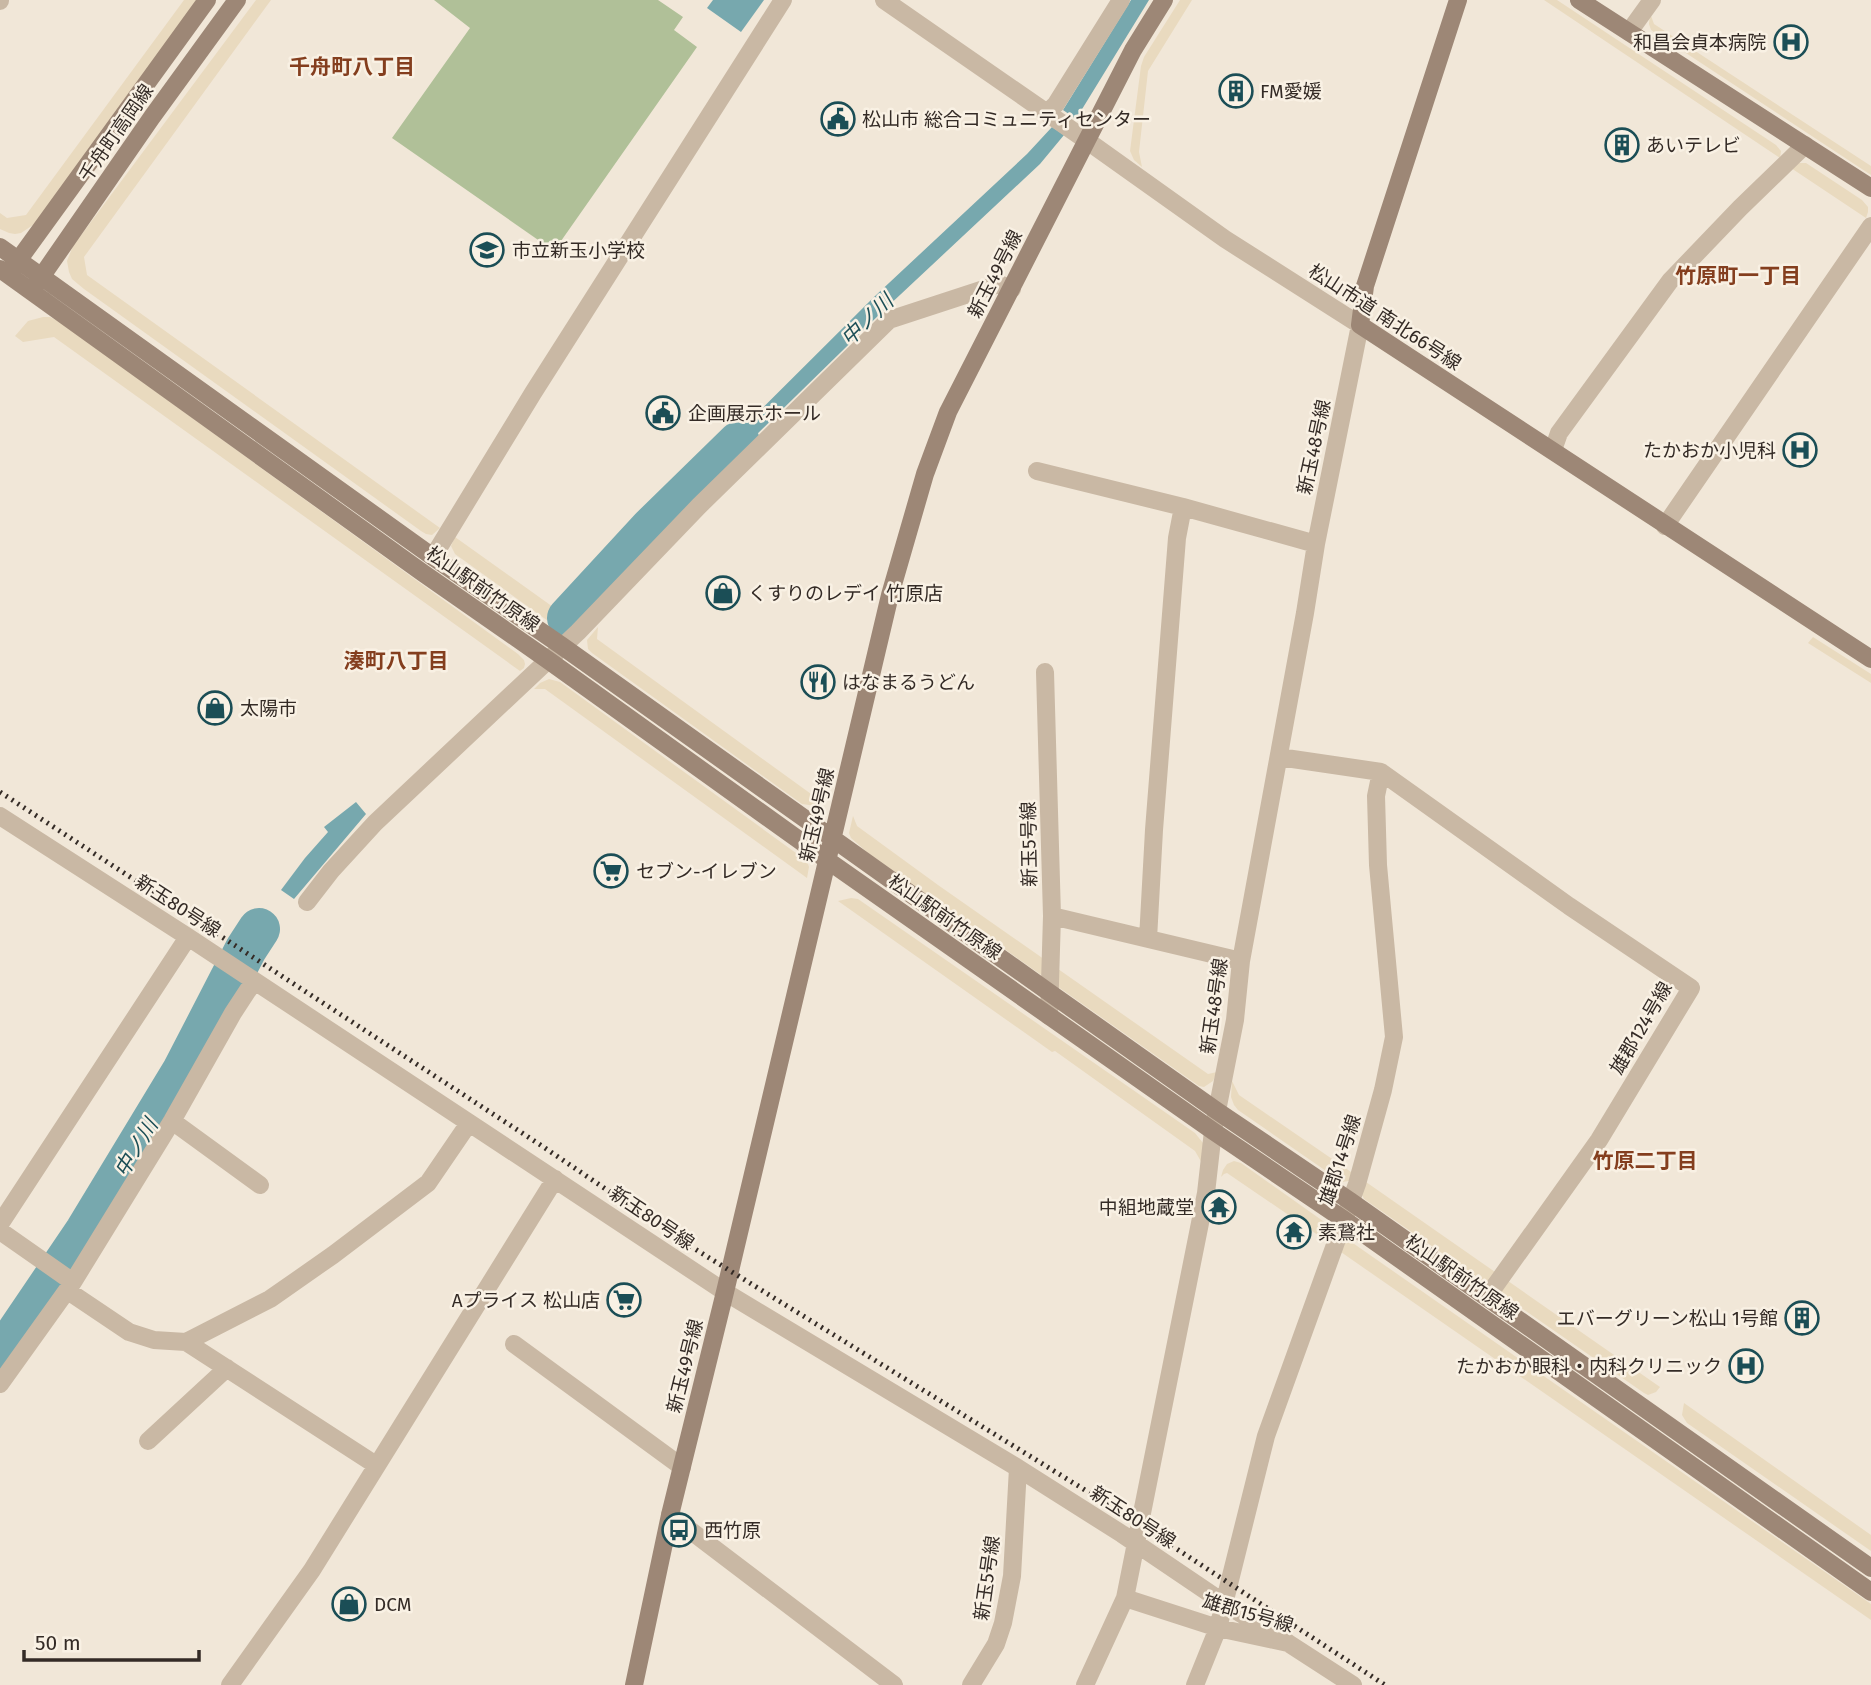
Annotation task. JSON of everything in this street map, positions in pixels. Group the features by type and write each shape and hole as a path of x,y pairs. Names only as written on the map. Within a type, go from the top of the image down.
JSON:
{"street":[{"name":"千舟町高岡線","path":"9,268 207,0"},
{"name":"千舟町高岡線","path":"31,292 237,0"},
{"path":"423,573 525,405 783,0"},
{"name":"松山市道 南北66号線","path":"884,0 1086,139 1225,239 1871,659"},
{"path":"1057,120 1056,104 1121,0"},
{"name":"新玉49号線","path":"634,1685 670,1515 890,595 925,474 948,412 1086,139 1133,50 1164,0"},
{"path":"1360,326 1365,286 1458,0"},
{"path":"1580,0 1871,188"},
{"path":"1629,32 1652,0"},
{"path":"1553,450 1559,433 1670,281 1805,145"},
{"path":"1665,526 1871,226"},
{"name":"松山駅前竹原線","path":"0,247 9,268 31,292 827,860 1871,1591"},
{"name":"松山駅前竹原線","path":"9,268 42,276 833,840 1871,1568"},
{"path":"307,902 375,822 548,660 699,506 889,320 999,284 1012,289"},
{"name":"新玉48号線","path":"1085,1685 1125,1598 1206,1193 1213,1131 1235,1020 1241,961 1316,544 1360,326"},
{"path":"1037,471 1183,507 1316,544"},
{"path":"1148,939 1177,538 1183,507"},
{"name":"新玉5号線","path":"1045,672 1052,916 1049,1016"},
{"path":"1279,757 1381,772"},
{"name":"雄郡14号線","path":"1195,1685 1218,1628 1266,1436 1357,1184 1383,1090 1394,1037 1378,865 1376,796 1381,772"},
{"name":"雄郡124号線","path":"1381,772 1569,906 1691,988 1599,1140 1487,1297"},
{"name":"新玉80号線","path":"0,816 725,1292 1018,1468 1288,1643"},
{"path":"1052,916 1241,961"},
{"path":"0,1224 188,937"},
{"path":"0,1384 64,1279 172,1121 233,1013 242,973"},
{"path":"172,1121 260,1185"},
{"path":"187,1342 270,1299 333,1255 428,1182 470,1123"},
{"path":"230,1685 312,1570 555,1179"},
{"path":"0,1231 129,1332 154,1340 187,1342 376,1465"},
{"path":"1476,1313 1487,1297"},
{"path":"514,1343 682,1467"},
{"path":"148,1441 227,1368"},
{"path":"1647,1434 1659,1418"},
{"name":"新玉5号線","path":"971,1685 996,1644 1003,1623 1012,1576 1018,1468"},
{"path":"1757,1511 1768,1496"},
{"path":"670,1515 894,1685"},
{"path":"1842,1571 1853,1555"},
{"name":"雄郡15号線","path":"1125,1598 1218,1628 1288,1643 1353,1685"}],"green space":[{"path":"434,0 658,0 683,17 674,30 697,47 554,251 392,138 470,28"}],"shaded area":[{"path":"184,0 201,0 36,223 15,234 0,229 0,213 7,218 26,215"},
{"path":"256,0 271,0 84,257 87,275 440,528 432,535 421,531 84,289 72,279 69,272 67,261 73,246"},
{"path":"1180,0 1192,0 1148,71 1139,152 1142,167 1134,160 1130,151 1141,66"},
{"path":"1544,0 1557,0 1776,145 1781,151 1780,158"},
{"path":"1650,13 1654,24 1871,166 1871,175 1651,30"},
{"path":"1799,163 1806,163 1862,200 1868,207 1866,218 1791,168"},
{"path":"43,317 60,322 518,654 524,660 524,668 520,671 54,337 23,342 15,336 28,321"},
{"path":"455,537 574,622 567,632 455,554 451,546"},
{"path":"598,627 597,639 818,799 826,797 825,801 816,806 802,804 592,653 588,649 587,640"},
{"path":"1813,637 1871,674 1871,683 1808,643"},
{"path":"549,679 560,682 807,861 807,878 545,689 534,689"},
{"path":"853,816 857,826 938,885 1208,1074 1217,1072 1213,1081 1204,1087 1199,1086 868,853 851,838 849,833"},
{"path":"858,899 1195,1133 1203,1143 1203,1165 1195,1151 838,901"},
{"path":"1232,1081 1239,1095 1354,1174 1349,1181 1342,1182 1238,1110 1231,1097"},
{"path":"1234,1161 1241,1163 1330,1226 1333,1231 1331,1244 1227,1173 1221,1177 1227,1164"},
{"path":"1366,1182 1660,1387 1648,1395 1644,1393 1364,1199 1362,1195"},
{"path":"1347,1239 1871,1604 1871,1620 1338,1250"},
{"path":"1684,1403 1871,1535 1871,1551 1687,1423 1682,1415"}],"water":[{"path":"713,0 764,0 741,32 707,8"},
{"path":"1131,0 1149,0 1076,119 1063,110"},
{"path":"1052,127 1064,135 1040,164 885,309 703,487 692,478 874,297 1027,154"},
{"path":"666,506 676,515 574,622 562,614 648,521"},
{"path":"356,802 366,814 294,899 281,890 328,832 324,827"}],"waterway":[{"name":"中ノ川","path":"568,618 651,528 739,442"},
{"name":"中ノ川","path":"0,1358 86,1231 183,1071 259,929"}],"railway":[{"path":"0,792 542,1146 690,1246 1114,1508 1385,1685"}],"place":[{"name":"和昌会貞本病院","path":"1791,42"},
{"name":"FM愛媛","path":"1236,91"},
{"name":"松山市 総合コミュニティセンター","path":"838,119"},
{"name":"あいテレビ","path":"1622,145"},
{"name":"市立新玉小学校","path":"487,250"},
{"name":"企画展示ホール","path":"663,413"},
{"name":"たかおか小児科","path":"1800,450"},
{"name":"くすりのレデイ 竹原店","path":"723,593"},
{"name":"はなまるうどん","path":"818,682"},
{"name":"太陽市","path":"215,708"},
{"name":"セブン-イレブン","path":"611,871"},
{"name":"中組地蔵堂","path":"1219,1207"},
{"name":"素鵞社","path":"1294,1232"},
{"name":"Aプライス 松山店","path":"624,1300"},
{"name":"エバーグリーン松山 1号館","path":"1802,1318"},
{"name":"たかおか眼科・内科クリニック","path":"1746,1366"},
{"name":"西竹原","path":"679,1530"},
{"name":"DCM","path":"349,1604"}],"district":[{"name":"千舟町八丁目","path":"352,67"},
{"name":"竹原町一丁目","path":"1738,276"},
{"name":"湊町八丁目","path":"396,661"},
{"name":"竹原二丁目","path":"1645,1161"}]}
